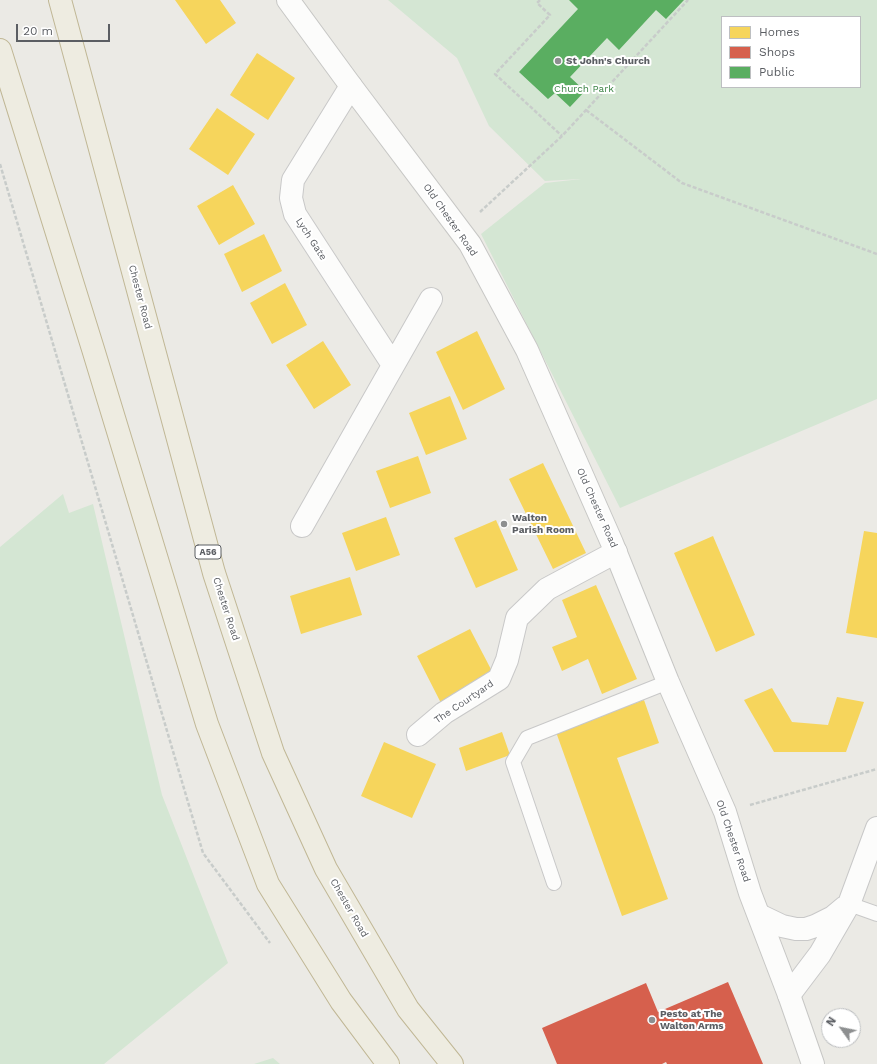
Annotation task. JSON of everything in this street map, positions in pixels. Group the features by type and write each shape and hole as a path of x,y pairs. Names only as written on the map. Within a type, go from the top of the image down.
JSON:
{"highway":[{"name":"Chester Road","path":"60,0 214,573 273,753 326,869 408,1009 452,1064"},
{"path":"0,50 207,724 268,884 341,1001 388,1064"}],"street":[{"name":"Old Chester Road","path":"288,0 470,244 527,350 616,552 668,682 725,812 750,892 813,1064"},
{"name":"Lych Gate","path":"351,86 294,180 291,198 295,214 393,365"},
{"path":"302,526 431,299"},
{"name":"The Courtyard","path":"418,736 444,713 498,680 507,660 517,618 547,589 616,552"},
{"path":"789,995 820,954 849,904 877,828"},
{"path":"759,915 782,926 796,929 806,929 833,917 849,904"}],"lane":[{"path":"554,883 514,762 527,738 668,682"},
{"path":"849,904 877,914"}],"path":[{"path":"540,0 537,3 550,15 494,74 562,136"},
{"path":"459,229 562,136 688,0"},
{"path":"586,110 682,184 877,254"},
{"path":"725,812 877,769"}],"green space":[{"name":"Church Park","path":"388,0 877,0 877,399 620,508 481,234 545,183 581,179 545,181 489,126 457,58"},
{"path":"63,494 69,513 93,504 162,795 228,963 104,1064 0,1064 0,547"},
{"path":"273,1058 280,1064 254,1064"}],"building: Homes":[{"path":"175,0 220,0 236,23 206,44"},
{"path":"257,53 295,78 268,120 230,95"},
{"path":"217,108 255,134 228,175 189,149"},
{"path":"233,185 255,224 219,245 197,206"},
{"path":"264,234 282,271 242,292 224,254"},
{"path":"285,283 307,325 272,344 250,303"},
{"path":"477,331 505,389 463,410 436,352"},
{"path":"323,341 351,385 314,409 286,365"},
{"path":"450,396 467,439 426,455 409,413"},
{"path":"418,456 431,493 390,508 376,471"},
{"path":"543,463 586,553 553,569 509,479"},
{"path":"386,517 400,555 356,571 342,533"},
{"path":"496,520 518,570 476,588 454,538"},
{"path":"864,531 877,533 877,638 846,633"},
{"path":"713,536 755,635 716,652 674,553"},
{"path":"350,577 362,615 301,634 290,596"},
{"path":"596,585 637,679 602,694 588,659 562,671 552,647 577,637 562,600"},
{"path":"470,629 495,677 442,705 417,656"},
{"path":"772,688 792,722 828,725 837,697 864,702 846,752 774,752 744,700"},
{"path":"644,700 659,743 617,758 668,899 622,916 556,732"},
{"path":"502,732 510,755 466,771 459,748"},
{"path":"384,742 436,764 412,818 361,796"}],"building: Shops":[{"name":"Pesto at The Walton Arms","path":"728,982 763,1064 667,1064 666,1062 662,1064 557,1064 542,1028 646,983 658,1012"}],"building: Public":[{"name":"St John's Church","path":"569,0 684,0 666,19 656,10 619,50 607,38 570,77 585,91 570,107 555,93 548,99 519,72 578,9"}],"place":[{"name":"St John's Church","path":"558,61"},
{"name":"Walton Parish Room","path":"504,524"},
{"name":"Pesto at The Walton Arms","path":"652,1020"}]}
